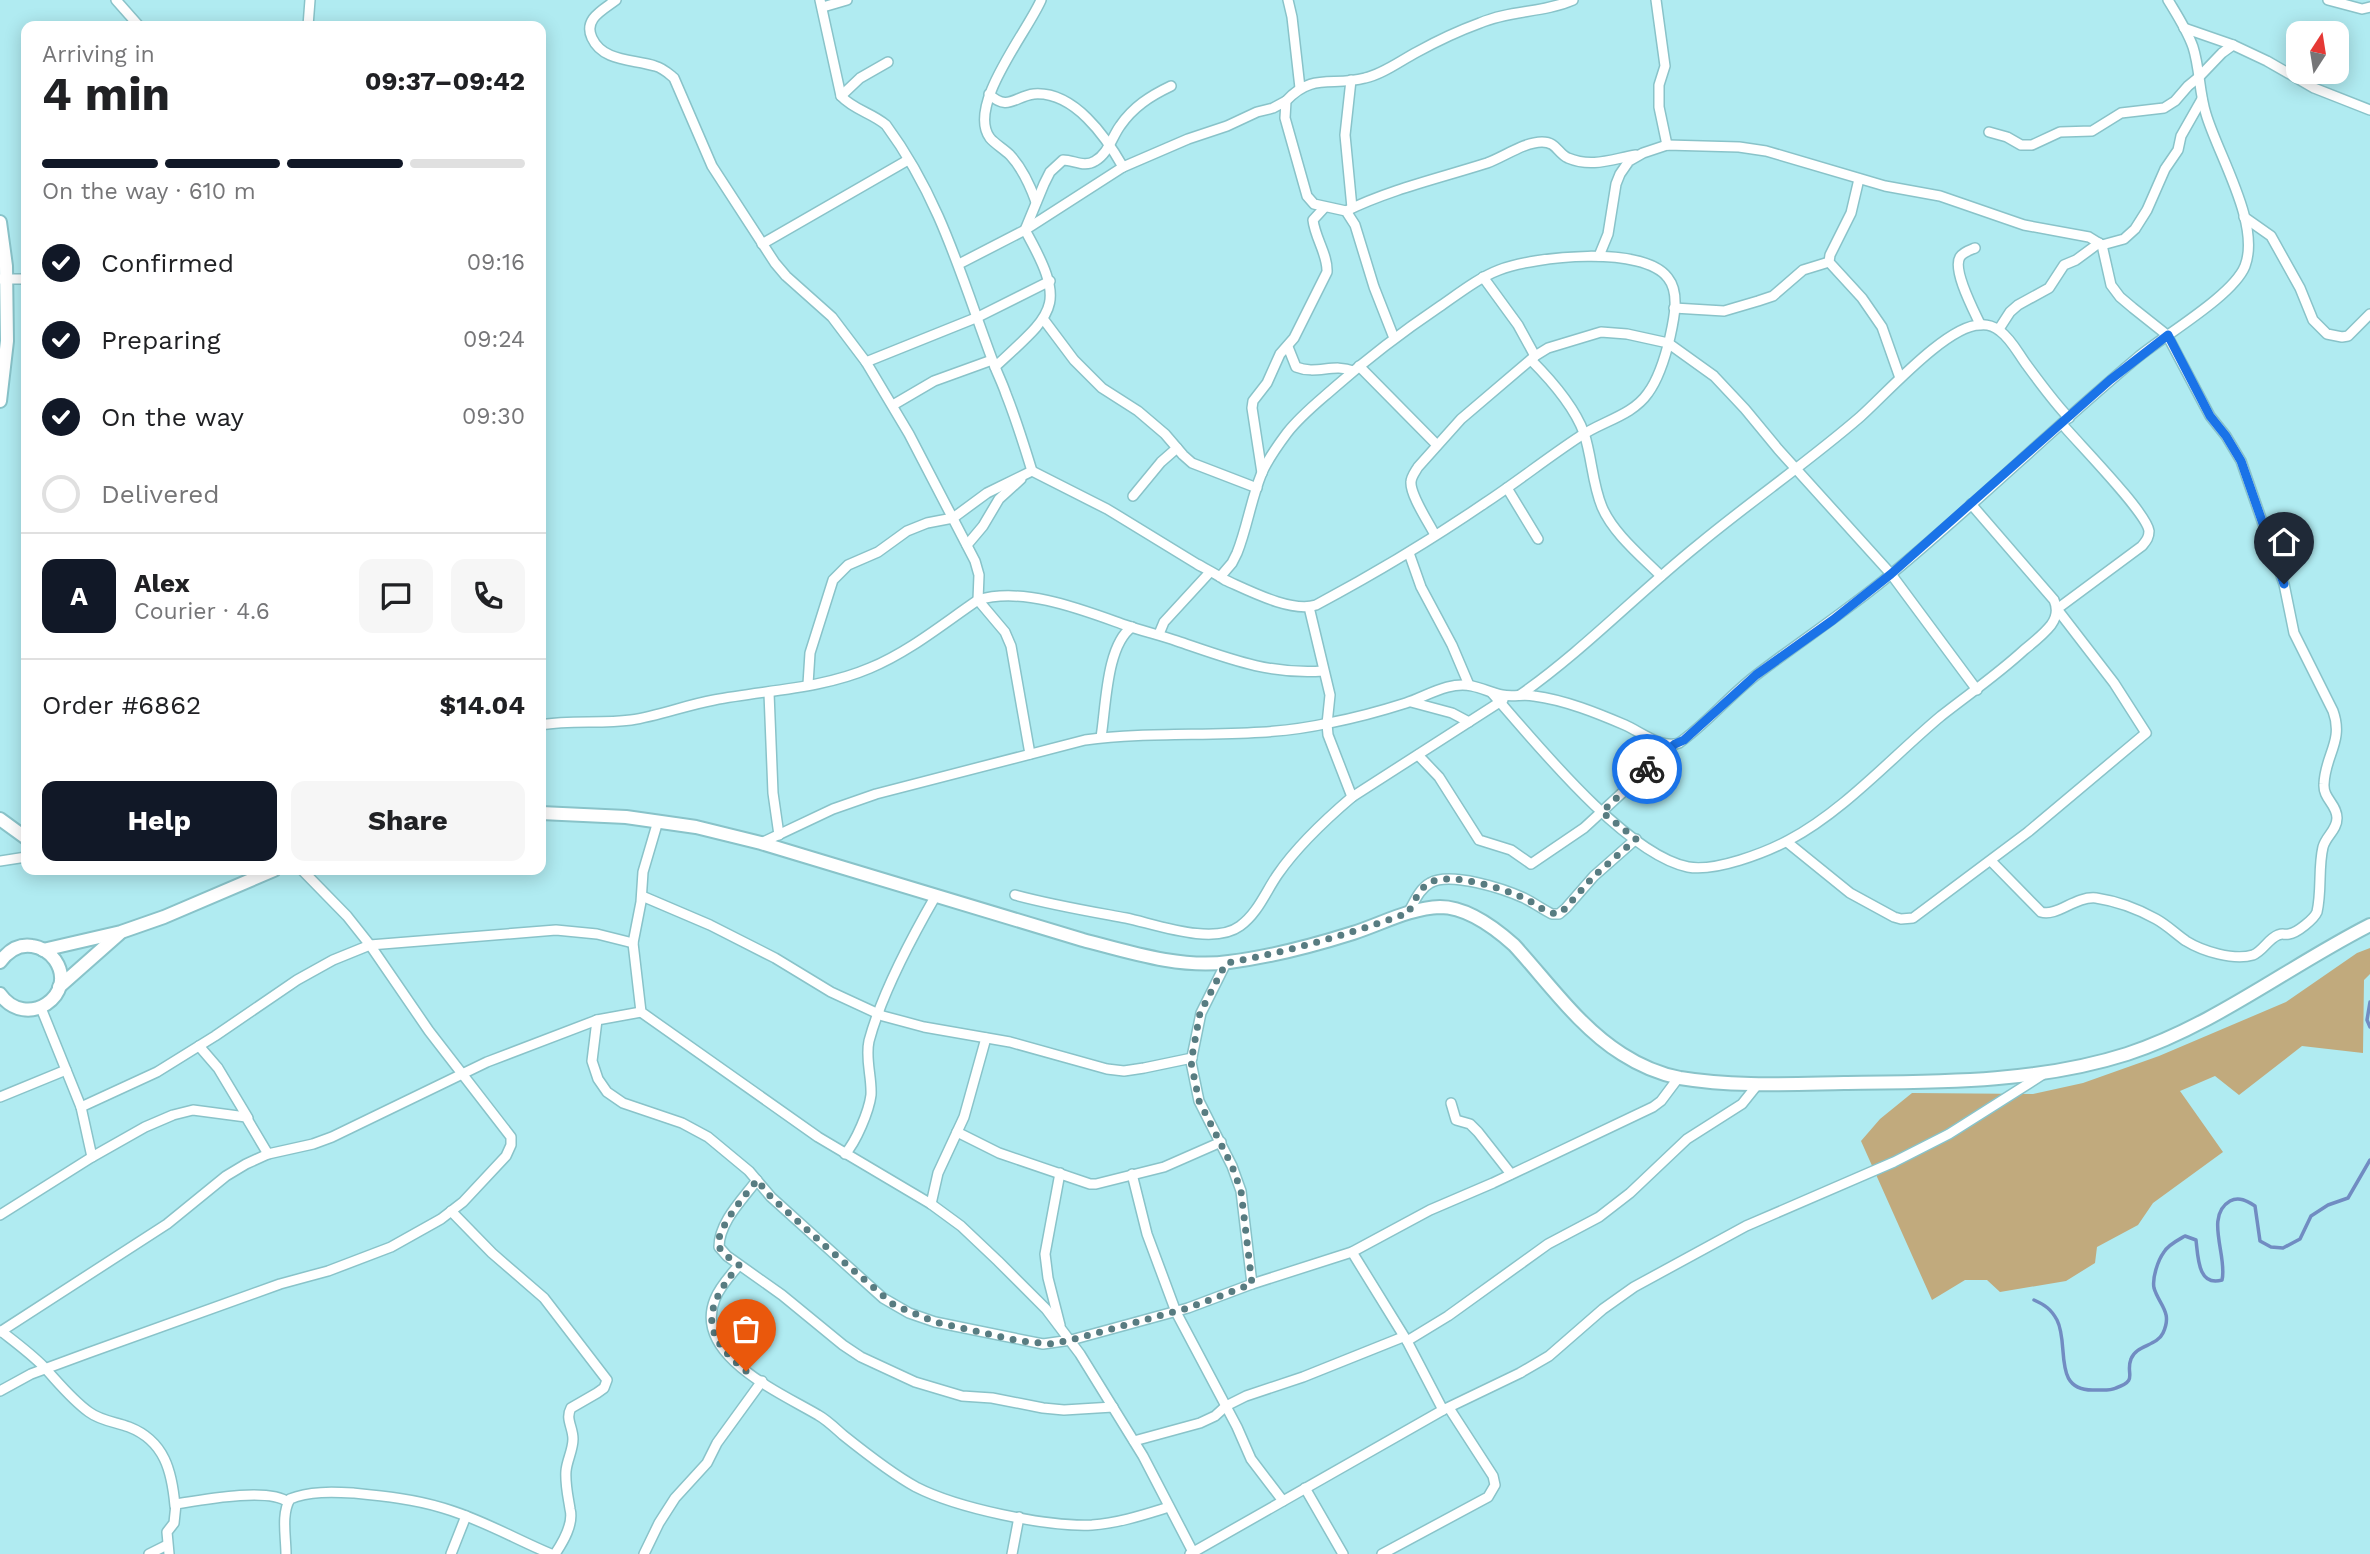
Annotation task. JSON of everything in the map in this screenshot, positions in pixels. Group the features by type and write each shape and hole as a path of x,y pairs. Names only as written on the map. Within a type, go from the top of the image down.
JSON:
{"main road":[{"path":"0,222 7,341 0,401"},
{"path":"546,813 608,815 696,827 761,843 935,897 1132,953 1185,961 1226,963 1262,956 1350,933 1408,913 1441,907 1465,913 1514,945 1590,1030 1631,1059 1662,1073 1679,1077 1758,1084 1976,1080 2047,1072 2129,1053 2171,1036 2262,989 2370,925"},
{"path":"0,819 21,834"},
{"path":"43,950 121,932 262,875"},
{"path":"0,994 6,1007 26,1010 41,1008 52,999 59,987 121,932"},
{"path":"0,962 9,952 22,946 43,950 58,965 59,987"}],"street":[{"path":"116,0 135,21"},
{"path":"308,21 310,0"},
{"path":"616,0 590,22 589,32 593,41 601,51 620,59 656,66 674,78 712,166 762,244 786,276 840,326 893,405 967,545 978,571 978,600 1009,639 1030,754"},
{"path":"847,0 821,4 841,96 886,125 922,181 959,264 1015,419 1029,472 1107,509 1210,572 1220,577 1273,600 1310,607 1409,553 1584,433 1627,412 1648,392 1668,343 1674,308 1671,282 1660,269 1650,265 1599,256 1558,257 1530,262 1483,277 1394,338 1300,418 1280,443 1262,473 1237,553 1220,577"},
{"path":"1036,202 1021,169 1010,155 989,137 985,127 989,94 998,72 1028,26 1041,0"},
{"path":"1288,0 1300,88"},
{"path":"959,264 1025,230 1123,167 1178,143 1273,108 1286,101 1300,88 1317,82 1375,75 1420,50 1484,21 1544,10 1573,0"},
{"path":"1656,0 1665,66 1659,85 1659,107 1667,145"},
{"path":"1418,755 1439,777 1479,840 1511,850 1529,864 1538,861 1602,812 1675,744 1684,740 1756,675 1891,574 2110,380 2238,278 2245,265 2247,253 2244,217 2238,194 2206,116 2193,47 2168,0"},
{"path":"2328,0 2362,9 2370,7"},
{"path":"2184,28 2233,45 2314,88 2370,110"},
{"path":"1989,132 2007,137 2021,145 2032,145 2067,130 2092,131 2120,113 2164,108 2175,101 2222,52 2233,45"},
{"path":"841,96 860,78 888,62"},
{"path":"1351,80 1345,135 1349,209 1394,338"},
{"path":"893,405 934,381 993,364 1044,320 1050,305 1050,281 1025,230 1044,184 1057,164 1063,160 1084,164 1095,162 1110,144 1119,127 1141,103 1171,86"},
{"path":"989,94 996,101 1004,103 1033,94 1059,99 1080,111 1094,124 1123,167"},
{"path":"1999,329 2018,305 2049,288 2064,265 2100,244 2124,239 2135,229 2202,99"},
{"path":"1286,101 1285,118 1307,196 1314,204 1324,208 1349,209 1541,142 1551,143 1569,158 1594,164 1667,145 1739,147 1766,151 1885,186 1940,195 2024,225 2089,237 2100,244 2111,285 2120,297 2168,335 2210,416 2241,461 2284,584 2294,633 2338,724 2324,784 2325,795 2337,813 2337,823 2323,844 2317,912 2314,918 2293,933 2277,936 2256,954 2239,956 2191,944 2153,917 2103,900 2085,898 2047,914 2041,912 1991,861"},
{"path":"1599,256 1608,234 1620,174 1629,161 1643,153"},
{"path":"762,244 908,160"},
{"path":"1829,262 1851,213 1859,179"},
{"path":"1262,473 1253,401 1267,383 1280,354 1288,346 1327,272 1313,220 1324,208"},
{"path":"2244,217 2271,236 2300,288 2313,320 2327,334 2348,336 2370,314"},
{"path":"1975,248 1959,258 1958,263 1964,288 1980,324"},
{"path":"1674,308 1715,311 1730,309 1773,296 1803,270 1829,262"},
{"path":"1829,262 1863,298 1882,327 1900,378"},
{"path":"1483,277 1518,325 1533,358 1575,415 1584,433 1603,510 1622,535 1661,576"},
{"path":"3,280 21,279"},
{"path":"866,362 978,317 1050,281"},
{"path":"1044,320 1091,378 1109,393 1129,404 1165,434 1192,463 1257,488"},
{"path":"1015,895 1178,932 1199,934 1231,930 1246,921 1289,859 1315,830 1352,797 1499,702 1516,695 1580,649 1707,537 1862,415 1900,378 1952,336 1967,328 1980,324 1999,329 2010,341 2065,421 2137,507 2149,529 2148,537 2142,546 2057,608 2055,619 2043,634 1943,715 1862,787 1787,842 1725,865 1699,868 1675,863 1636,839 1602,812 1499,702 1491,692"},
{"path":"1435,536 1411,490 1410,480 1418,467 1461,419 1533,358 1561,342 1601,332 1627,334 1668,343 1714,376 1745,409 1891,574 1977,690"},
{"path":"1288,346 1293,362 1305,370 1356,368 1437,445"},
{"path":"1133,496 1161,462 1177,448"},
{"path":"808,684 810,653 834,577 848,565 878,552 907,531 927,523 953,518 987,493 1029,472"},
{"path":"967,545 983,526 1003,494 1029,472"},
{"path":"1507,488 1538,539"},
{"path":"1787,842 1850,893 1894,917 1913,918 2067,801 2146,733 2119,690 2057,608 2054,600 1971,504"},
{"path":"1409,553 1421,587 1452,645 1469,685"},
{"path":"1158,635 1164,622 1210,572"},
{"path":"546,724 566,721 629,720 711,700 743,694 769,693 850,675 875,666 978,600 1001,596 1089,610 1245,665 1288,671 1323,671"},
{"path":"1310,607 1323,671 1331,695 1327,724 1332,747 1352,797"},
{"path":"1101,737 1113,659 1121,637 1132,627"},
{"path":"761,843 833,808 866,797 1101,737 1249,733 1327,724 1410,702 1443,689 1469,685 1491,692 1531,695 1565,703 1626,725 1660,742 1675,744"},
{"path":"769,693 773,793 779,835"},
{"path":"1410,702 1452,713 1469,722"},
{"path":"641,1012 633,943 642,896 643,872 658,821"},
{"path":"1408,913 1427,884 1438,879 1453,879 1512,893 1552,914 1559,914 1594,876 1636,839"},
{"path":"0,861 21,858"},
{"path":"0,1391 45,1369 267,1288 328,1271 391,1247 452,1211 499,1165 509,1150 512,1140 429,1031 370,945 347,916 307,875"},
{"path":"642,896 710,925 775,958 831,992 879,1014 924,1027 1010,1042 1076,1062 1115,1070 1144,1068 1192,1058"},
{"path":"845,1154 855,1140 869,1101 868,1045 897,971 935,897"},
{"path":"81,1107 144,1079 200,1046 297,980 333,960 370,945 556,930 597,934 633,943"},
{"path":"1226,963 1200,1013 1192,1058 1199,1101 1221,1142 1241,1191 1252,1284"},
{"path":"41,1008 81,1107 92,1157"},
{"path":"149,1554 168,1549 167,1532 175,1520 171,1474 159,1447 132,1428 100,1419 90,1413 71,1399 45,1369 1,1331 167,1224 226,1176 256,1158 294,1150 332,1137 525,1046 597,1020 641,1012 845,1154 931,1204 961,1226 1071,1340 1134,1441 1192,1554 1446,1409 1492,1388 1549,1356 1634,1287 1746,1226 1949,1134 2047,1072"},
{"path":"597,1020 593,1061 598,1079 607,1092 623,1103 662,1115 701,1132 733,1157 771,1197 883,1298 909,1313 935,1322 1032,1343 1049,1344 1177,1312 1252,1284 1352,1252 1430,1210 1653,1107 1661,1101 1679,1077"},
{"path":"931,1204 938,1172 964,1116 986,1038"},
{"path":"200,1046 218,1068 268,1154"},
{"path":"0,1097 66,1070"},
{"path":"1134,1441 1200,1423 1246,1396 1405,1339 1448,1315 1548,1244 1591,1223 1606,1212 1687,1139 1742,1104 1758,1084"},
{"path":"1451,1103 1455,1118 1470,1124 1478,1132 1511,1174"},
{"path":"0,1215 92,1157 145,1127 181,1112 193,1110 237,1114 248,1118"},
{"path":"957,1132 999,1153 1096,1184 1164,1167 1221,1142"},
{"path":"1060,1173 1045,1254 1060,1326"},
{"path":"1132,1174 1147,1234 1177,1312 1256,1468 1283,1501"},
{"path":"757,1180 731,1216 718,1244 722,1251 739,1265 782,1295 843,1346 915,1382 962,1396 1064,1410 1113,1407"},
{"path":"286,1554 285,1523 288,1502 292,1498 307,1494 364,1494 426,1503 466,1516 553,1554 567,1533 571,1512 566,1492 567,1466 573,1439 569,1412 571,1408 604,1388 607,1380 544,1298 492,1253 452,1211"},
{"path":"1352,1252 1446,1409 1496,1483 1493,1491 1476,1505 1382,1554"},
{"path":"739,1265 716,1296 712,1310 716,1339 723,1351 746,1371 788,1399 820,1416 916,1487 954,1501 1051,1523 1090,1525 1129,1520 1169,1507"},
{"path":"644,1554 675,1498 707,1463 717,1443 762,1381"},
{"path":"1305,1489 1343,1554"},
{"path":"175,1506 232,1495 270,1496 288,1502"},
{"path":"451,1554 466,1516"},
{"path":"1012,1554 1019,1517"}],"shaded area":[{"path":"2370,948 2370,974 2364,980 2363,1053 2302,1046 2239,1095 2215,1076 2180,1091 2223,1152 2153,1203 2138,1225 2097,1247 2095,1263 2066,1281 2000,1292 1987,1280 1965,1280 1932,1300 1861,1141 1880,1119 1912,1093 2033,1094 2083,1083 2159,1056 2286,1002 2357,953"}],"waterway":[{"path":"2370,1002 2367,1020 2370,1027"},
{"path":"2034,1300 2047,1308 2057,1320 2061,1330 2064,1365 2072,1383 2081,1389 2116,1388 2129,1379 2134,1354 2156,1341 2166,1326 2166,1314 2154,1284 2158,1264 2168,1247 2185,1236 2196,1240 2204,1275 2214,1281 2222,1280 2219,1216 2222,1208 2230,1201 2240,1199 2255,1206 2260,1241 2271,1247 2283,1248 2300,1239 2311,1216 2328,1205 2348,1198 2370,1160"}],"way so far":[{"path":"746,1371 719,1345 713,1327 712,1310 720,1289 739,1265 720,1249 720,1238 731,1216 757,1180 771,1197 894,1305 935,1322 1020,1341 1049,1344 1071,1340 1188,1308 1252,1284 1241,1191 1232,1166 1199,1101 1191,1062 1200,1013 1226,963 1350,933 1408,913 1427,884 1438,879 1453,879 1493,887 1524,898 1552,914 1561,913 1594,876 1636,839 1602,812 1647,769"}],"route":[{"path":"1647,769 1675,744 1684,740 1756,675 1891,574 2110,380 2149,347 2168,335 2210,416 2241,461 2284,584"}]}
